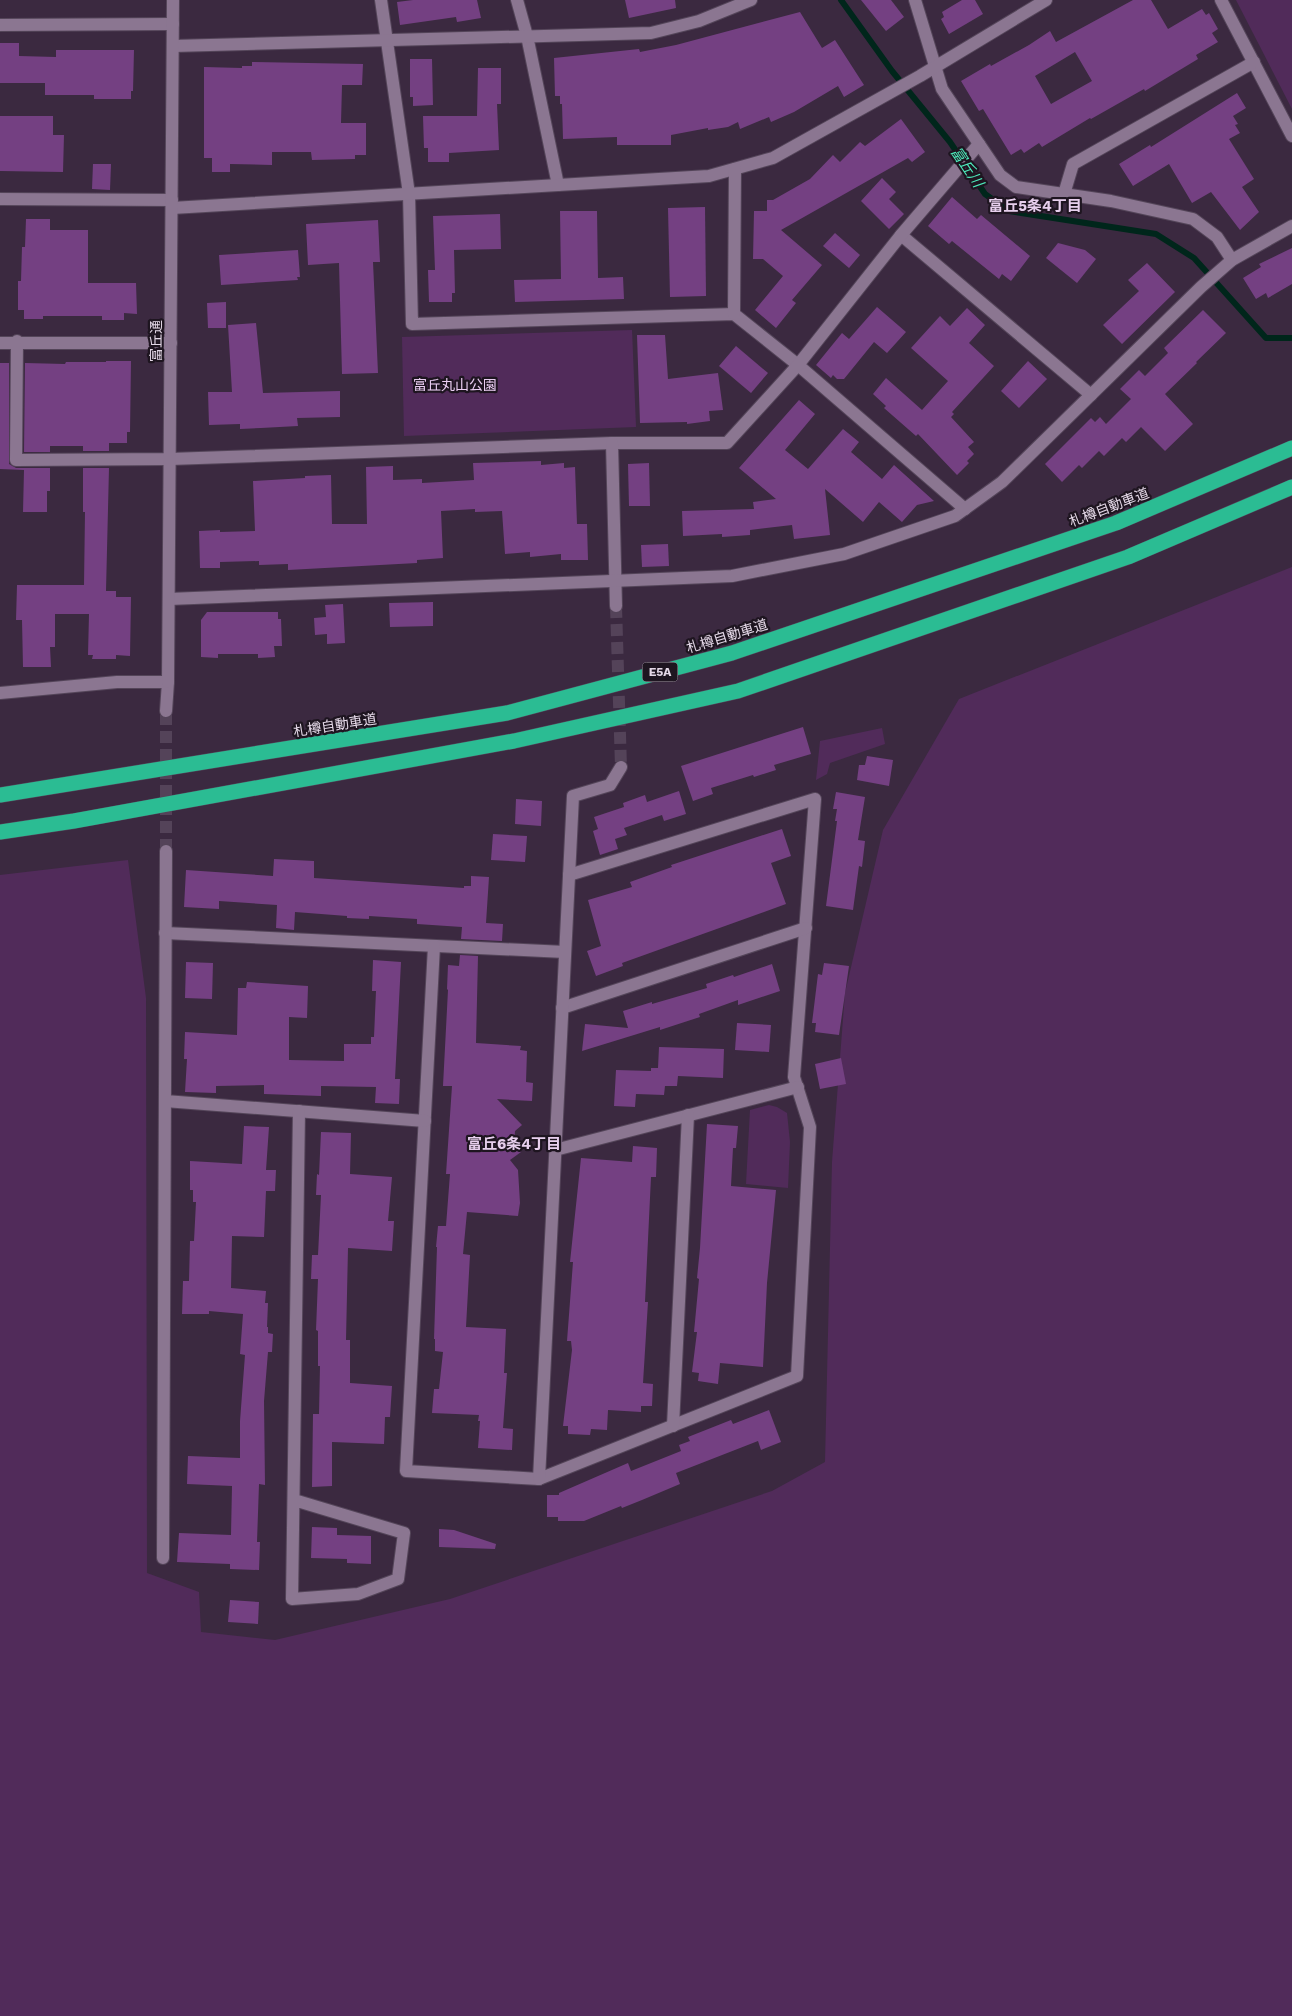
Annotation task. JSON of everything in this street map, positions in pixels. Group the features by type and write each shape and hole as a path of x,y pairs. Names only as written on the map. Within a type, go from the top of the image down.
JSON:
{"highway":[{"name":"札樽自動車道","path":"0,795 507,713 732,653 1116,524 1292,448"},
{"path":"0,832 74,821 514,741 738,691 1128,557 1292,487"}],"street":[{"name":"富丘通","path":"166,711 169,600 173,0"},
{"path":"380,0 409,194 412,324 734,314 798,365 965,509"},
{"path":"517,0 558,185"},
{"path":"173,46 651,33 699,21 751,0"},
{"path":"914,0 942,89 1000,175 1016,187 1111,201 1193,219 1217,237 1228,264"},
{"path":"0,199 172,204 409,194 709,176 773,158 920,76 1046,0"},
{"path":"1221,0 1292,136"},
{"path":"0,26 173,24"},
{"path":"1064,194 1073,164 1254,62"},
{"path":"17,342 16,460 170,458 612,443 727,442 798,365 901,235 969,158 979,144"},
{"path":"734,314 735,169"},
{"path":"169,600 732,576 844,554 955,516 1002,482 1201,286 1228,264 1292,226"},
{"path":"901,235 1091,395"},
{"path":"0,343 171,343"},
{"path":"612,443 616,606"},
{"path":"0,694 117,682 168,682"},
{"path":"539,1479 572,796 610,785 621,767"},
{"path":"434,946 406,1471 539,1479 797,1376 810,1127 794,1076 815,798 569,875"},
{"path":"163,1558 166,851"},
{"path":"562,1008 806,928"},
{"path":"165,933 565,952"},
{"path":"556,1150 798,1087"},
{"path":"165,1101 424,1121"},
{"path":"294,1500 404,1533 398,1579 358,1594 292,1599 299,1111"},
{"path":"673,1426 688,1115"}],"green space":[{"path":"1236,0 1292,0 1292,109"},
{"name":"富丘丸山公園","path":"632,330 636,427 404,436 402,337"},
{"path":"1292,567 1292,2016 0,2016 0,875 128,860 146,998 147,1573 199,1592 201,1632 275,1640 450,1599 772,1491 825,1462 832,1162 845,993 883,830 959,699"},
{"path":"882,728 885,744 830,763 827,774 816,780 820,741"},
{"path":"769,1105 787,1113 790,1142 788,1188 746,1184 750,1110"}],"building":[{"path":"413,0 477,0 481,18 457,22 456,17 400,25 397,2"},
{"path":"625,0 675,0 676,8 629,18"},
{"path":"861,0 891,0 904,17 886,31"},
{"path":"962,0 975,0 983,14 949,34 941,19 944,17 942,12"},
{"path":"1133,0 1151,0 1168,29 1202,9 1206,15 1209,13 1218,29 1212,33 1218,42 1196,55 1198,59 1145,91 1144,89 1090,118 1042,147 1039,143 1024,153 1021,149 1011,155 983,109 979,111 961,81 1029,45 1050,31 1056,42","holes":["1075,52 1092,81 1051,104 1035,76"]},
{"path":"800,12 822,48 835,40 864,85 844,97 838,86 794,112 771,122 769,117 740,129 738,122 728,127 708,130 708,128 671,135 671,145 617,145 617,137 563,139 562,104 560,104 560,96 555,96 554,58 639,49 640,52 676,45"},
{"path":"0,43 19,43 19,56 56,57 56,50 134,50 133,91 131,91 131,99 94,99 94,95 45,95 45,83 0,83"},
{"path":"410,59 432,59 433,105 413,106 413,97 410,97"},
{"path":"252,62 363,64 362,85 342,85 341,123 366,123 366,155 355,155 355,159 312,160 311,152 272,152 272,165 230,164 230,172 212,172 212,158 204,158 204,67 242,68 242,66 252,66"},
{"path":"478,68 501,68 501,104 497,104 499,150 449,153 449,162 428,162 428,148 424,148 423,116 477,116"},
{"path":"1237,93 1246,108 1233,116 1238,124 1235,125 1240,133 1229,139 1254,179 1242,187 1259,212 1240,230 1211,192 1192,203 1169,164 1133,186 1119,164 1150,145 1151,147"},
{"path":"0,116 53,116 53,135 64,135 63,172 0,171"},
{"path":"901,119 925,152 912,162 908,158 781,230 822,265 792,300 796,303 776,328 755,310 783,276 763,259 753,259 754,211 767,211 767,200 773,200 810,179 833,155 840,162 860,142 865,146"},
{"path":"93,164 111,164 110,190 92,189"},
{"path":"882,178 896,192 889,199 904,214 889,229 861,201"},
{"path":"952,197 977,219 981,215 1030,256 1011,281 1002,274 999,279 952,241 949,244 928,226"},
{"path":"705,207 706,296 670,297 668,208"},
{"path":"560,211 597,211 598,278 623,277 624,299 515,302 514,280 561,279"},
{"path":"500,214 501,249 454,250 455,293 452,293 452,302 429,302 428,270 435,270 433,216"},
{"path":"26,219 50,219 50,230 88,230 88,283 136,283 137,314 124,313 124,320 102,320 102,316 43,316 43,319 24,319 24,310 18,310 18,281 21,281 22,247 25,247"},
{"path":"378,220 380,262 373,262 378,373 342,374 339,263 308,265 306,224"},
{"path":"835,233 860,255 849,268 823,246"},
{"path":"1058,243 1085,250 1096,259 1077,283 1046,258"},
{"path":"1292,248 1292,284 1268,298 1266,293 1256,299 1243,278 1261,267 1259,264"},
{"path":"298,250 300,277 297,277 298,280 221,285 219,255"},
{"path":"1147,263 1175,292 1122,344 1103,325 1139,291 1128,280"},
{"path":"226,302 226,328 208,328 207,303"},
{"path":"877,307 906,332 887,353 874,342 844,379 837,379 833,375 831,378 816,365 842,333 849,339"},
{"path":"967,308 985,325 969,343 994,366 952,412 954,414 951,417 974,442 968,447 974,454 967,461 969,463 957,475 918,434 916,436 884,408 886,406 873,394 886,378 922,410 948,381 911,348 940,316 950,326"},
{"path":"1203,310 1226,333 1165,394 1193,424 1165,451 1141,427 1126,442 1122,438 1104,456 1099,451 1082,468 1079,465 1062,482 1045,464 1091,418 1095,422 1100,417 1106,424 1131,399 1120,389 1139,370 1145,376 1168,353 1164,348"},
{"path":"256,323 263,393 340,391 340,417 297,418 298,426 240,429 240,424 209,425 208,392 232,392 228,325"},
{"path":"637,335 665,335 668,379 718,373 723,410 709,411 710,421 687,424 687,422 640,423"},
{"path":"736,346 768,373 751,393 719,366"},
{"path":"131,361 130,432 127,432 127,443 109,443 109,451 83,451 83,446 50,446 50,452 24,452 25,363 65,364 66,362"},
{"path":"1028,361 1047,379 1019,408 1001,391"},
{"path":"0,363 9,363 9,464 16,468 50,468 50,491 47,491 47,512 23,512 24,470 0,469"},
{"path":"799,400 815,414 785,450 808,469 843,429 859,442 851,452 882,479 894,465 934,501 917,505 902,522 879,502 863,522 825,489 830,535 794,539 792,525 750,530 750,535 722,537 722,534 683,536 682,511 754,509 753,502 776,499 739,468"},
{"path":"541,461 541,465 564,463 564,468 575,467 577,524 587,524 588,560 561,560 561,554 530,557 530,552 505,554 502,511 475,512 475,509 441,511 443,558 417,560 417,563 288,570 288,564 259,565 259,561 220,562 220,568 200,568 199,531 255,531 253,481 331,475 332,524 367,524 366,467 393,466 393,480 422,479 422,483 474,480 473,463"},
{"path":"649,463 650,506 629,506 628,464"},
{"path":"83,468 109,468 106,591 116,591 116,597 131,597 130,656 116,655 116,659 92,659 93,655 88,655 89,614 55,614 55,647 50,647 51,667 23,667 22,620 16,620 17,585 84,585 85,512 83,512"},
{"path":"668,544 669,566 642,567 641,545"},
{"path":"433,602 433,626 390,627 389,603"},
{"path":"343,604 345,643 327,644 327,634 315,635 314,618 326,617 325,605"},
{"path":"207,612 278,612 278,619 281,619 282,646 274,646 275,657 258,658 258,654 218,654 218,658 201,657 201,620"},
{"path":"803,727 811,754 774,765 776,770 711,788 713,794 693,801 681,766"},
{"path":"867,756 893,760 889,786 857,780 859,765 865,765"},
{"path":"679,791 686,814 664,821 662,815 624,828 627,835 615,839 618,849 600,855 593,831 598,829 594,817 624,807 623,803 645,795 647,802"},
{"path":"836,792 865,797 858,840 865,841 862,867 859,866 853,910 826,906 837,821 835,821 837,809 833,809"},
{"path":"516,799 542,801 541,826 515,824"},
{"path":"782,829 791,856 771,863 786,904 622,963 623,966 596,976 587,951 601,946 588,900 632,887 630,882 672,867 671,865"},
{"path":"493,834 527,836 525,862 491,860"},
{"path":"274,859 314,861 314,878 464,888 464,886 471,886 471,876 489,877 486,923 503,924 502,941 461,939 462,927 417,924 417,919 369,916 369,919 347,918 347,916 295,912 294,930 276,928 277,905 219,901 219,909 184,907 186,870 273,876"},
{"path":"460,955 478,956 476,1043 521,1046 520,1050 527,1051 526,1082 533,1083 532,1101 497,1099 522,1125 515,1131 514,1145 521,1152 510,1160 518,1170 520,1203 518,1216 467,1212 463,1254 470,1255 466,1327 506,1329 504,1373 507,1373 503,1428 513,1429 512,1450 478,1448 479,1415 432,1413 434,1389 439,1389 443,1352 435,1351 434,1339 436,1247 438,1226 446,1226 450,1174 446,1174 452,1086 443,1086 448,965 459,966"},
{"path":"373,960 401,962 395,1079 400,1079 399,1104 375,1103 376,1087 321,1086 321,1096 264,1094 264,1085 216,1086 216,1093 185,1092 187,1059 184,1059 185,1032 237,1035 238,988 246,988 247,982 308,986 307,1018 289,1017 289,1060 344,1061 344,1044 371,1044 371,1037 374,1037 376,991 372,991"},
{"path":"186,962 213,963 212,999 185,998"},
{"path":"824,963 849,966 839,1035 815,1032 816,1023 812,1023 818,974 822,975"},
{"path":"772,964 780,991 738,1005 738,1000 699,1014 700,1017 582,1051 585,1024 628,1028 623,1011 707,988 706,984"},
{"path":"737,1023 771,1025 769,1052 735,1050"},
{"path":"659,1047 724,1049 723,1078 678,1076 677,1086 665,1086 664,1095 636,1094 635,1107 614,1106 616,1070 651,1071 651,1068 658,1068"},
{"path":"841,1058 846,1084 820,1089 815,1064"},
{"path":"707,1124 738,1126 736,1148 733,1148 731,1186 776,1190 767,1283 763,1367 720,1363 718,1384 698,1381 699,1373 692,1372 697,1332 694,1332 699,1279 697,1278"},
{"path":"244,1126 269,1127 266,1170 276,1170 275,1191 266,1191 264,1237 232,1236 231,1288 266,1291 265,1303 268,1303 267,1327 268,1333 273,1334 272,1352 268,1352 264,1401 265,1485 259,1484 257,1542 260,1542 259,1570 230,1569 230,1564 177,1562 179,1533 231,1535 232,1486 187,1484 188,1456 240,1458 240,1421 245,1355 240,1354 243,1314 209,1311 209,1314 182,1314 183,1281 189,1281 190,1241 194,1241 196,1202 193,1202 193,1190 190,1190 190,1161 242,1164"},
{"path":"321,1132 351,1133 350,1174 392,1177 388,1221 394,1221 392,1251 348,1248 346,1340 350,1340 350,1383 392,1386 390,1417 385,1417 384,1444 332,1442 332,1486 312,1487 313,1414 319,1414 320,1366 318,1366 318,1331 316,1330 318,1279 311,1279 312,1255 318,1255 321,1195 316,1195"},
{"path":"633,1146 657,1148 656,1177 651,1177 645,1302 648,1302 643,1383 653,1384 652,1406 641,1406 641,1412 608,1410 607,1430 591,1429 590,1435 568,1434 568,1426 563,1426 572,1350 571,1341 567,1341 573,1262 570,1262 581,1158 632,1162"},
{"path":"769,1410 781,1442 761,1450 758,1441 676,1473 680,1484 622,1508 621,1506 584,1521 558,1521 558,1517 547,1517 547,1495 559,1495 559,1493 628,1463 631,1471 681,1451 679,1445 690,1441 688,1437 731,1420 733,1424"},
{"path":"312,1527 337,1528 337,1535 371,1536 371,1564 347,1563 347,1559 311,1558"},
{"path":"439,1529 454,1530 496,1544 495,1549 439,1547"},
{"path":"230,1600 259,1602 258,1624 228,1622"}],"waterway":[{"name":"富丘川","path":"841,0 892,71 950,142 985,194 1009,211 1156,234 1194,258 1266,338 1292,338"}],"tunnel":[{"path":"616,606 621,767"},
{"path":"166,711 166,851"}],"district":[{"name":"富丘5条4丁目","path":"1035,206"},
{"name":"富丘6条4丁目","path":"514,1144"}]}
